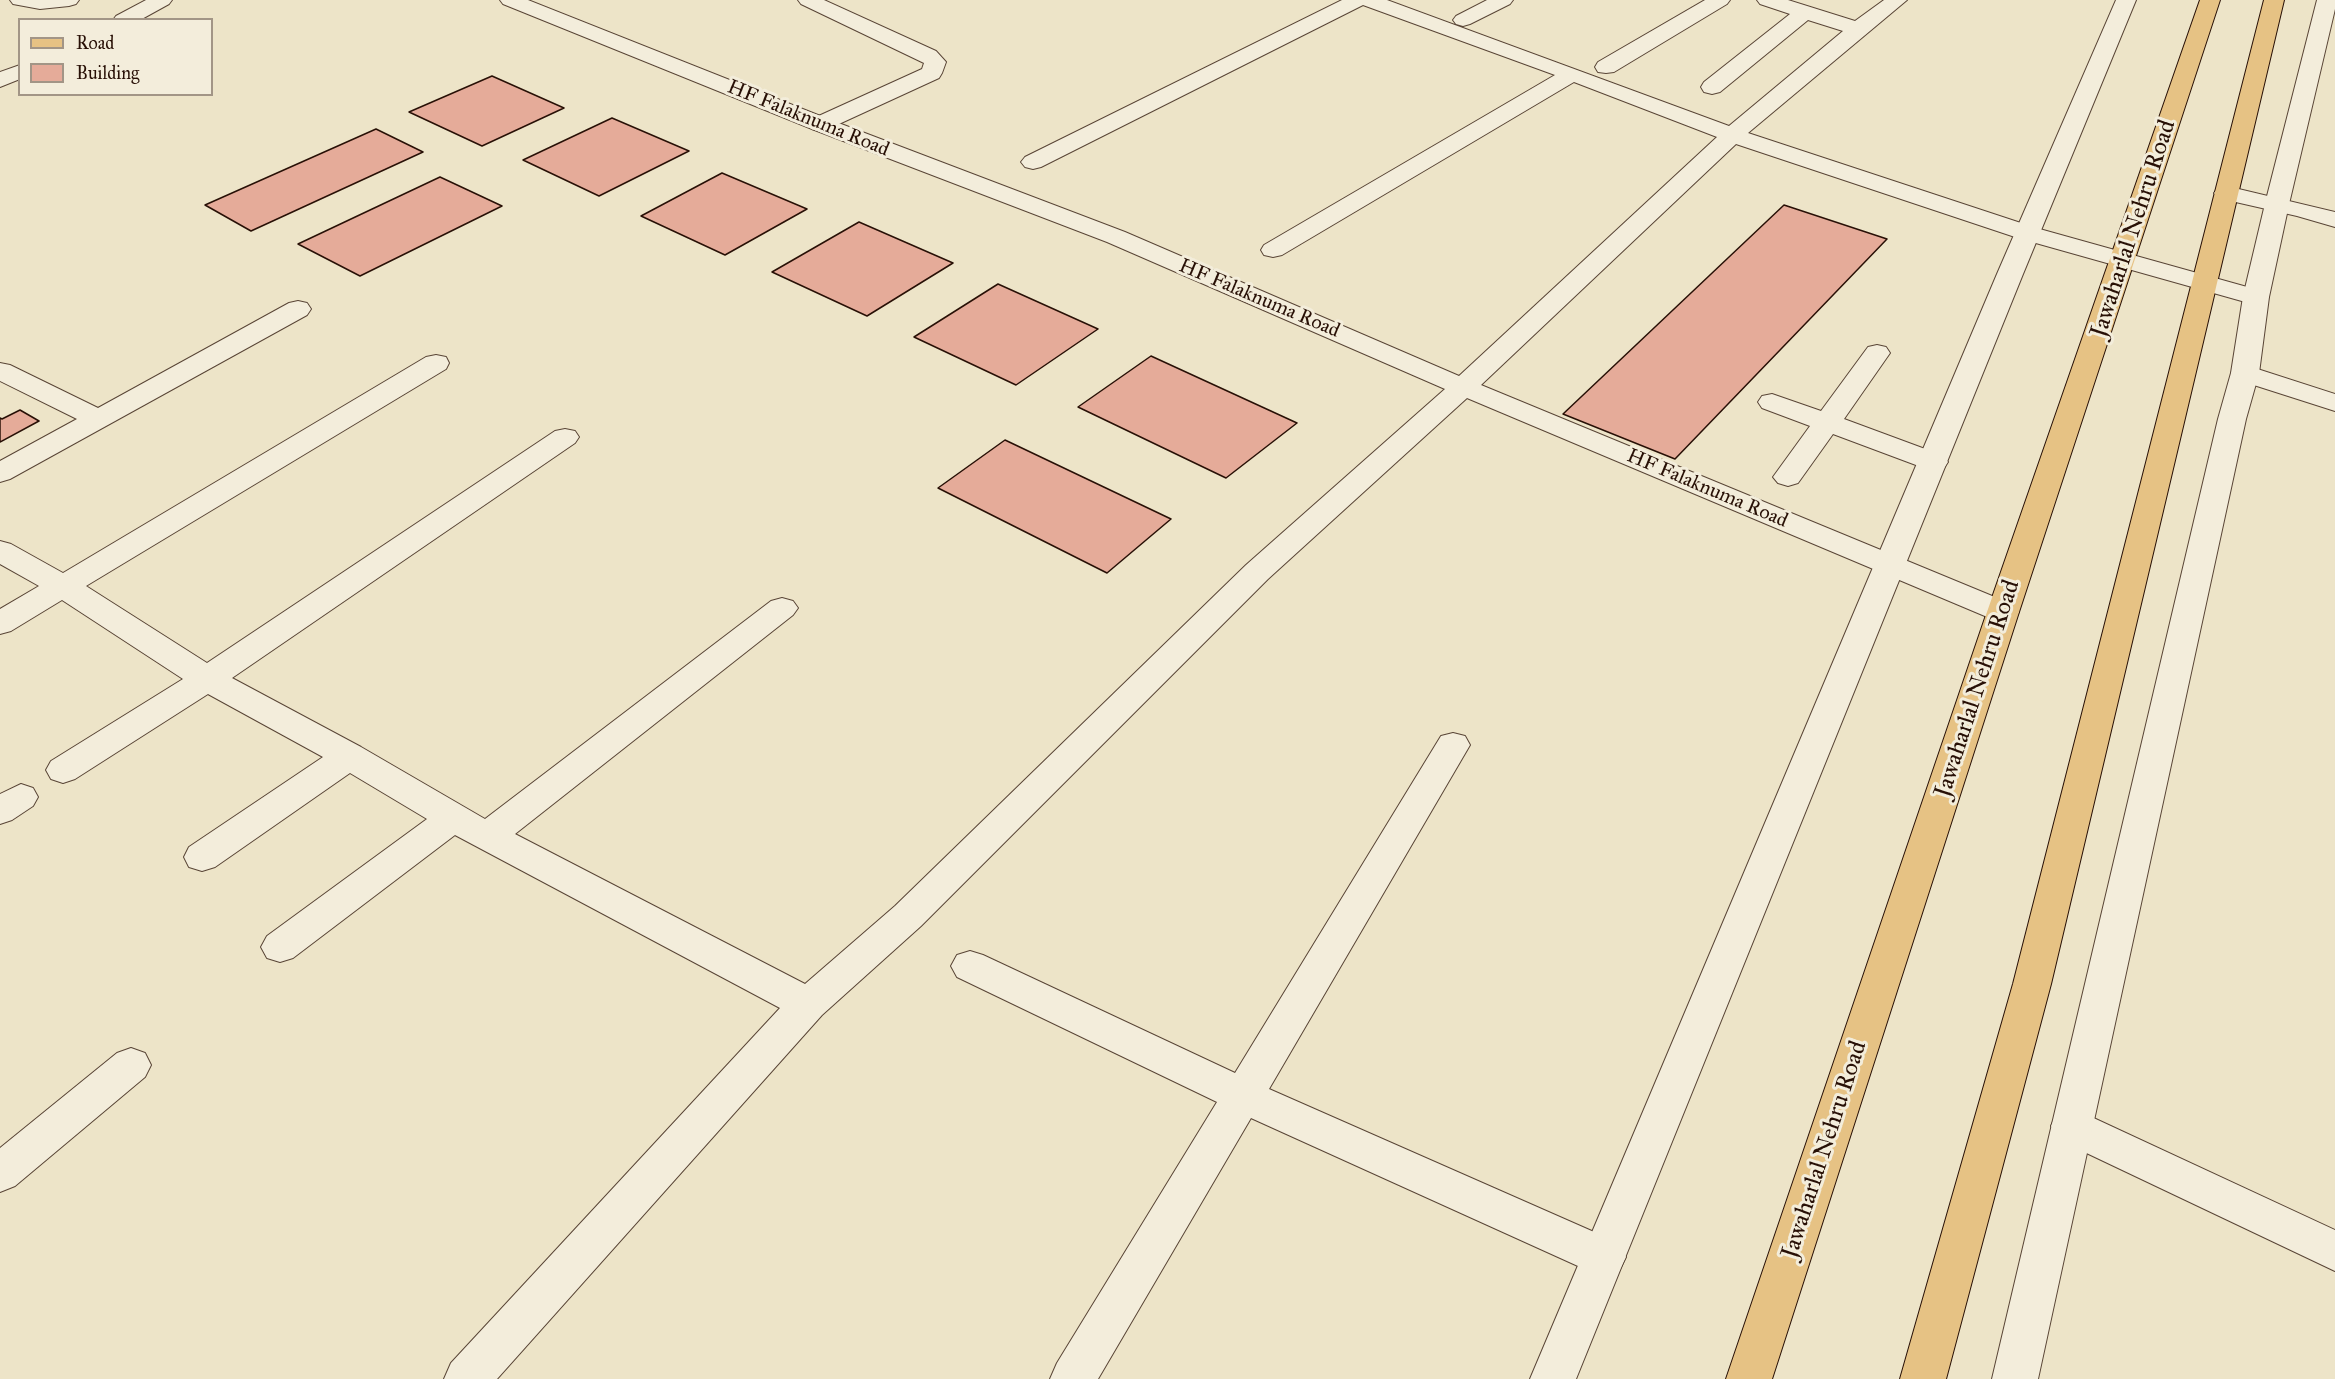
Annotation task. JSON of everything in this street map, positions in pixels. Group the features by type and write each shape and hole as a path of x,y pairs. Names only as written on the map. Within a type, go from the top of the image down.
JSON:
{"main road":[{"name":"Jawaharlal Nehru Road","path":"1749,1379 2003,612 2124,260 2210,0"},
{"path":"1923,1379 2032,984 2274,0"}],"street":[{"path":"0,9 21,0 40,3 69,0"},
{"path":"127,18 162,0"},
{"name":"HF Falaknuma Road","path":"510,0 820,124 1116,237 1463,387 2003,612"},
{"path":"808,0 928,56 935,62 931,73 820,124"},
{"path":"1033,162 1358,0"},
{"path":"1368,0 1732,135 2027,233 2256,297"},
{"path":"1463,20 1503,0"},
{"path":"1606,67 1720,0"},
{"path":"467,1379 808,1004 908,915 1257,572 1463,387 1732,135 1858,29 1897,0"},
{"path":"1553,1379 2027,233 2126,0"},
{"path":"2015,1379 2232,419 2245,373 2256,297 2277,204 2327,0"},
{"path":"1712,87 1787,4 1858,29"},
{"path":"0,80 18,72"},
{"path":"1273,250 1572,74"},
{"path":"2226,193 2335,220"},
{"path":"0,473 298,309"},
{"path":"1788,477 1829,423 1877,353"},
{"path":"0,623 436,363"},
{"path":"0,371 97,418"},
{"path":"2245,373 2335,403"},
{"path":"1772,402 1934,462"},
{"path":"63,770 207,679 565,437"},
{"path":"0,551 63,586 207,679 349,756 453,818 808,1004"},
{"path":"488,836 782,608"},
{"path":"1074,1379 1453,745"},
{"path":"202,857 349,756"},
{"path":"280,947 453,818"},
{"path":"970,966 1243,1096 1604,1257"},
{"path":"0,1173 131,1065"},
{"path":"2072,1126 2335,1251"}],"building":[{"path":"492,76 564,108 482,146 409,112"},
{"path":"612,118 689,151 599,196 523,160"},
{"path":"376,129 423,152 251,231 205,205"},
{"path":"722,173 807,209 725,255 641,216"},
{"path":"440,177 502,206 360,276 298,244"},
{"path":"1784,205 1887,239 1675,459 1563,414"},
{"path":"859,222 953,263 867,316 772,272"},
{"path":"998,284 1098,329 1016,385 914,337"},
{"path":"1151,356 1297,423 1226,478 1078,407"},
{"path":"20,410 39,421 0,442 0,418"},
{"path":"1005,440 1171,519 1107,573 938,488"}]}
